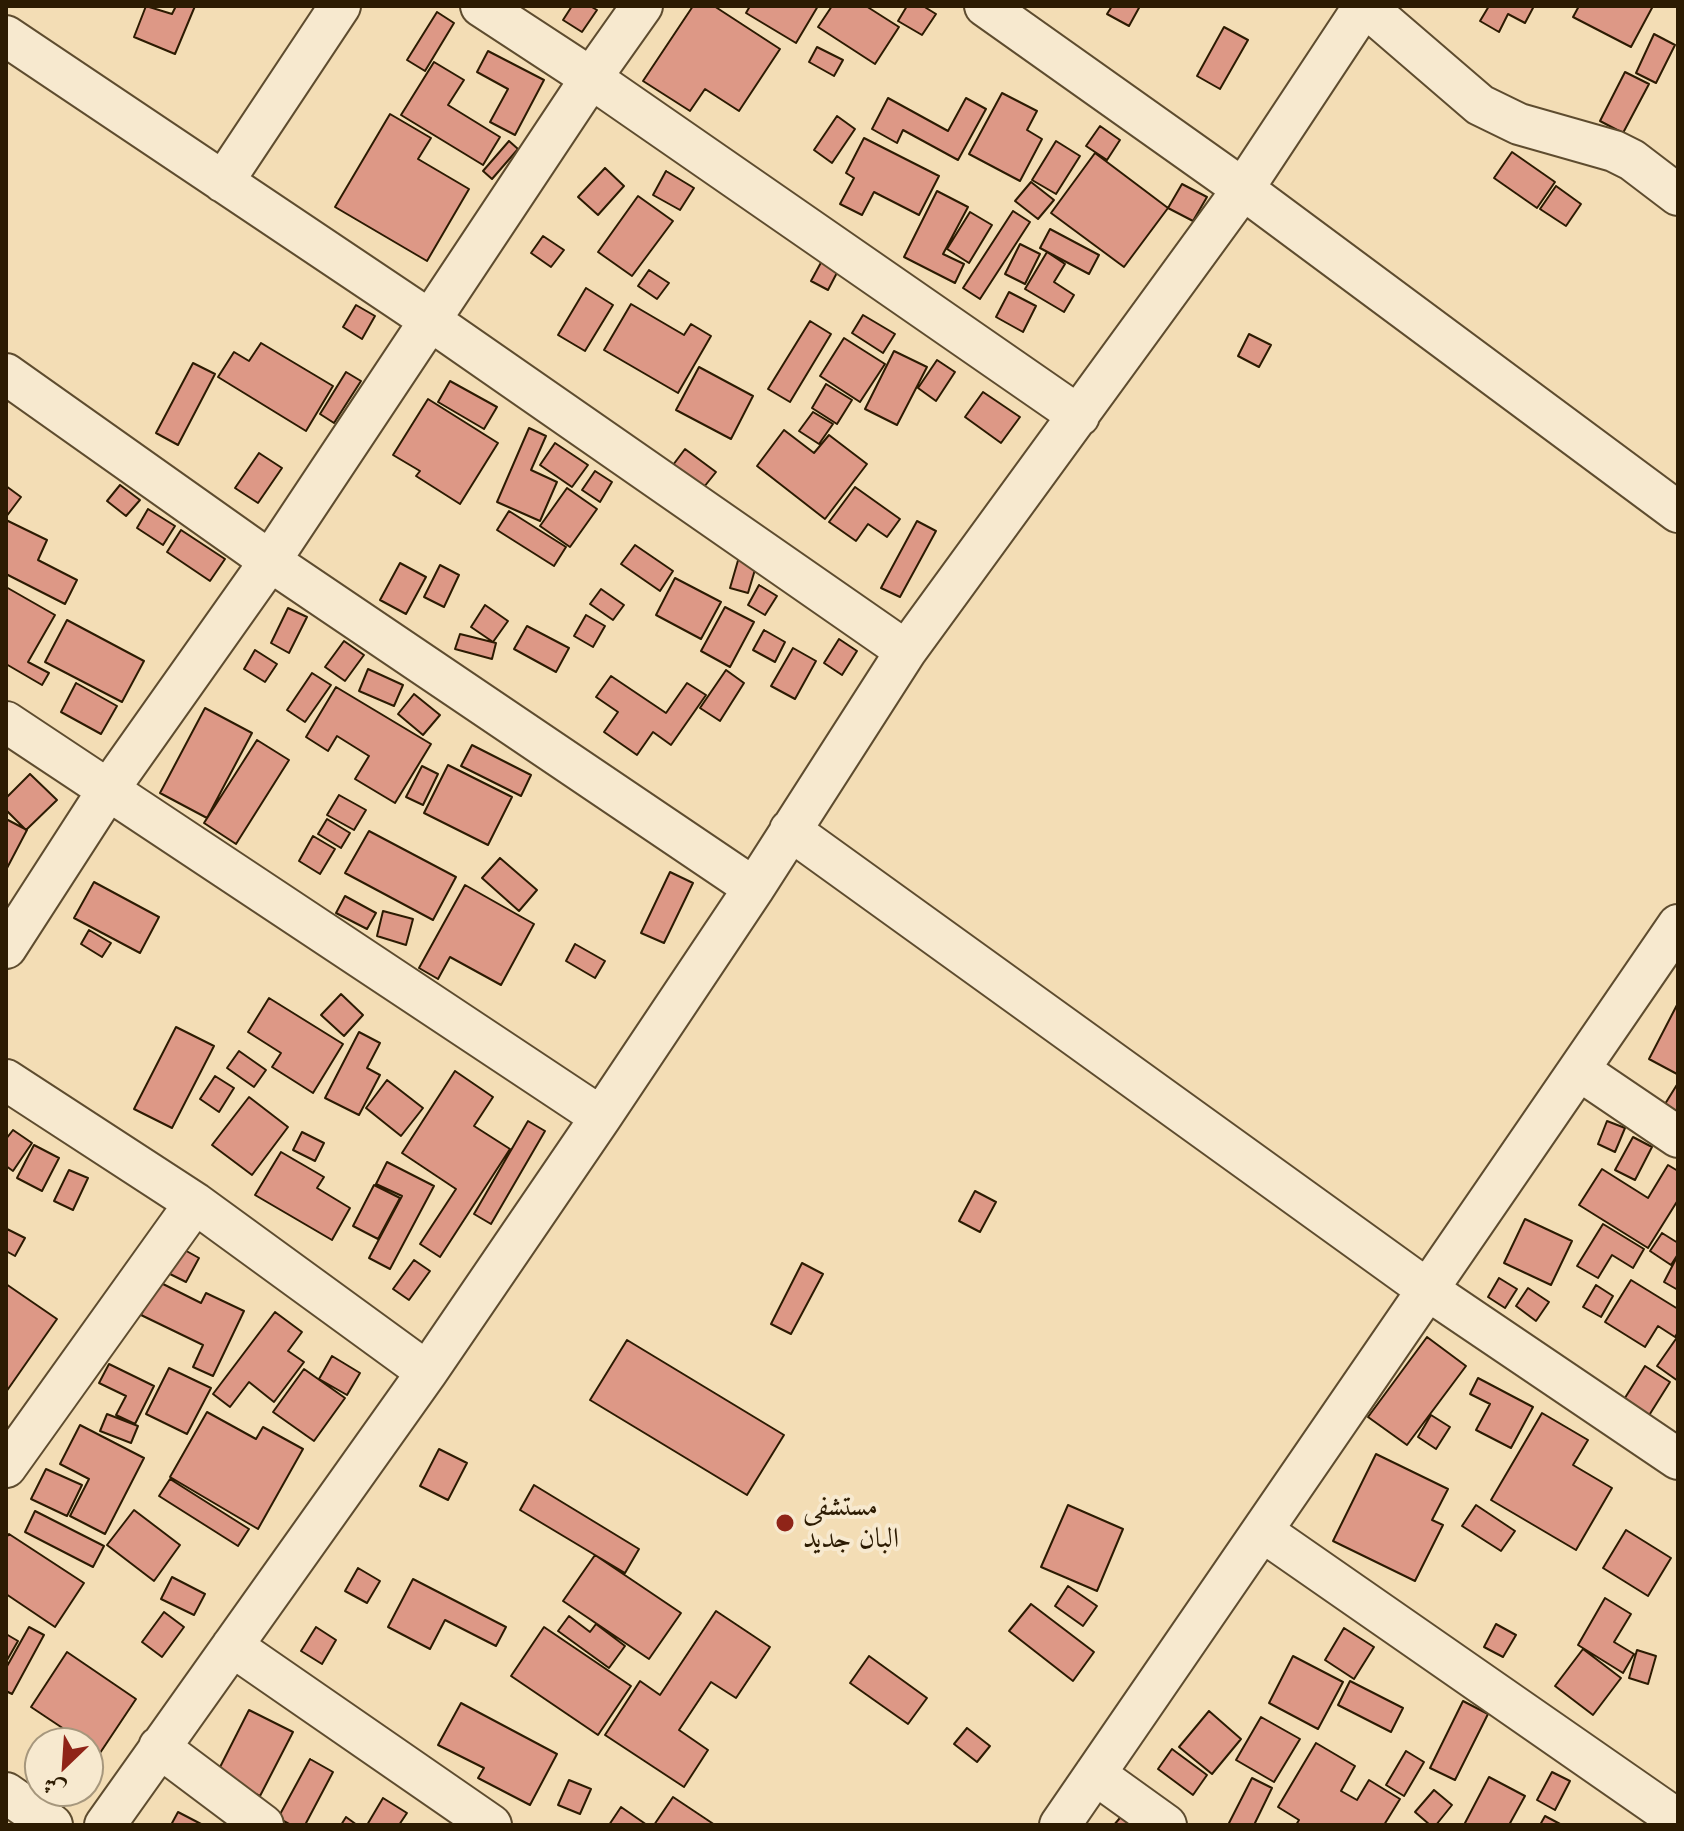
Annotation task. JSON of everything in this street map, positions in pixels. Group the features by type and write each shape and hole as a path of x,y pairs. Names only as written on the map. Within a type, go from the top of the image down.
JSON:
{"street":[{"path":"223,182 340,6"},
{"path":"481,6 591,78 1079,416"},
{"path":"6,948 108,790 270,561 642,6"},
{"path":"985,6 1243,189 1678,512"},
{"path":"105,1825 427,1372 601,1117 754,888 906,651 1243,189 1364,6 1480,105 1519,124 1614,151 1632,160 1678,195"},
{"path":"6,36 431,321 906,651"},
{"path":"6,374 270,561 754,888"},
{"path":"6,722 601,1117"},
{"path":"790,830 1428,1290 1678,1459"},
{"path":"1060,1825 1678,925"},
{"path":"1579,1070 1678,1137"},
{"path":"6,1080 195,1203 427,1372"},
{"path":"11,1449 195,1203"},
{"path":"1262,1531 1678,1820"},
{"path":"232,1646 491,1825"},
{"path":"159,1747 263,1825"},
{"path":"1095,1774 1166,1825"},
{"path":"6,1793 52,1825"}],"building":[{"path":"146,6 172,14 176,6 195,6 175,54 134,37"},
{"path":"572,6 590,6 597,10 582,32 563,20"},
{"path":"693,6 714,6 780,49 739,111 705,89 690,111 643,81"},
{"path":"750,6 818,6 796,43 746,13"},
{"path":"832,6 866,6 899,27 875,64 818,27"},
{"path":"907,6 923,6 936,14 922,35 898,21"},
{"path":"1112,6 1140,6 1129,26 1107,14"},
{"path":"1489,6 1534,6 1525,23 1508,14 1499,32 1480,21"},
{"path":"1579,6 1653,6 1631,47 1573,17"},
{"path":"437,12 454,23 425,71 407,60"},
{"path":"1224,27 1248,40 1220,89 1197,76"},
{"path":"1654,34 1675,45 1656,83 1636,73"},
{"path":"817,47 843,60 834,76 809,62"},
{"path":"488,51 544,80 515,135 490,122 508,89 477,72"},
{"path":"434,62 464,80 448,105 500,137 483,165 401,115"},
{"path":"1625,72 1649,84 1623,133 1600,121"},
{"path":"1002,93 1037,111 1027,130 1042,139 1020,181 969,154"},
{"path":"888,98 948,131 966,98 986,109 958,160 903,130 897,143 872,129"},
{"path":"390,114 431,138 418,159 469,189 427,261 335,207"},
{"path":"837,116 855,129 832,163 814,150"},
{"path":"1100,126 1120,140 1107,160 1086,146"},
{"path":"864,138 939,176 919,215 874,192 862,215 840,204 854,178 846,173"},
{"path":"509,141 518,149 492,179 483,171"},
{"path":"1056,141 1080,156 1056,194 1032,180"},
{"path":"1512,152 1555,182 1537,208 1494,178"},
{"path":"1095,153 1168,208 1124,267 1051,213"},
{"path":"605,168 624,186 598,215 578,197"},
{"path":"666,171 694,188 680,210 653,195"},
{"path":"1031,182 1054,200 1038,219 1015,201"},
{"path":"1182,184 1207,197 1193,221 1168,208"},
{"path":"1556,186 1581,204 1566,226 1540,209"},
{"path":"937,191 968,207 943,254 964,264 955,283 904,257"},
{"path":"638,196 673,221 632,276 598,252"},
{"path":"1013,211 1030,222 980,299 963,288"},
{"path":"970,212 992,225 969,263 947,249"},
{"path":"1050,229 1099,255 1089,274 1040,248"},
{"path":"543,236 564,250 551,267 531,253"},
{"path":"1020,244 1040,254 1025,284 1005,274"},
{"path":"1047,252 1065,264 1054,282 1074,295 1064,312 1025,289"},
{"path":"824,257 841,265 828,290 811,281"},
{"path":"649,270 669,283 657,299 638,286"},
{"path":"586,288 613,305 585,351 558,335"},
{"path":"1009,292 1036,306 1023,332 996,317"},
{"path":"631,304 684,335 691,324 711,336 678,393 604,350"},
{"path":"356,305 375,316 362,339 343,327"},
{"path":"863,315 895,334 883,353 852,333"},
{"path":"810,321 831,334 790,402 768,389"},
{"path":"1249,334 1271,345 1259,367 1238,356"},
{"path":"844,338 885,364 860,402 820,376"},
{"path":"261,343 333,386 306,431 218,377 234,352 249,361"},
{"path":"894,351 927,367 897,425 865,409"},
{"path":"937,360 955,372 936,401 918,388"},
{"path":"193,363 215,374 178,445 156,433"},
{"path":"699,367 753,396 731,439 676,410"},
{"path":"346,372 361,381 334,423 320,414"},
{"path":"450,381 497,407 484,429 438,402"},
{"path":"826,384 852,400 837,424 812,408"},
{"path":"983,392 1020,417 1001,443 965,417"},
{"path":"428,399 498,443 460,504 416,476 420,471 393,455"},
{"path":"813,412 833,424 819,444 799,431"},
{"path":"529,428 546,436 531,470 557,482 540,521 497,502"},
{"path":"784,430 814,453 829,435 867,464 825,519 757,466"},
{"path":"555,443 588,465 572,487 540,465"},
{"path":"685,449 716,472 704,487 673,465"},
{"path":"259,453 282,468 258,503 235,488"},
{"path":"595,471 612,482 600,502 582,490"},
{"path":"120,485 140,500 126,516 107,501"},
{"path":"6,486 21,497 6,517"},
{"path":"855,487 900,519 887,537 868,524 856,541 829,522"},
{"path":"567,488 597,509 570,547 540,526"},
{"path":"148,509 175,526 163,545 137,528"},
{"path":"509,511 566,547 554,566 497,530"},
{"path":"6,520 47,540 38,560 77,580 65,604 6,574"},
{"path":"917,521 936,531 900,597 881,588"},
{"path":"181,530 225,559 210,581 167,552"},
{"path":"635,545 673,571 660,591 621,564"},
{"path":"739,557 757,563 748,593 730,588"},
{"path":"400,563 426,577 406,614 380,600"},
{"path":"440,565 459,575 444,607 424,597"},
{"path":"675,578 721,602 701,639 656,615"},
{"path":"759,585 777,596 765,615 748,605"},
{"path":"6,587 55,615 28,662 49,673 42,685 6,664"},
{"path":"601,589 624,605 613,620 590,604"},
{"path":"485,605 508,621 493,642 471,627"},
{"path":"725,607 754,622 730,667 701,651"},
{"path":"288,608 307,617 289,653 271,643"},
{"path":"586,615 605,626 593,647 574,636"},
{"path":"67,620 144,661 122,702 45,662"},
{"path":"527,626 569,648 556,672 514,649"},
{"path":"764,630 785,642 775,662 753,650"},
{"path":"460,634 496,643 492,659 455,649"},
{"path":"839,639 857,651 842,675 824,663"},
{"path":"344,641 364,655 345,681 325,667"},
{"path":"793,648 816,661 795,699 771,686"},
{"path":"255,650 277,664 265,682 244,669"},
{"path":"368,669 403,685 394,706 359,691"},
{"path":"726,670 744,683 720,721 700,708"},
{"path":"312,673 331,685 305,722 287,710"},
{"path":"611,676 666,713 687,683 706,695 671,745 653,732 637,755 604,732 618,712 596,697"},
{"path":"76,683 117,706 101,734 61,712"},
{"path":"336,687 431,744 395,803 355,779 369,756 337,736 328,751 306,737"},
{"path":"414,694 440,715 423,735 398,714"},
{"path":"205,708 252,733 207,818 160,793"},
{"path":"257,740 289,760 236,844 204,823"},
{"path":"472,745 531,775 521,796 461,766"},
{"path":"448,765 512,797 488,845 424,813"},
{"path":"422,766 438,774 423,805 406,797"},
{"path":"30,774 57,800 26,830 6,810 6,798"},
{"path":"339,795 366,810 354,830 327,815"},
{"path":"6,819 27,830 6,870"},
{"path":"327,819 350,833 341,848 318,834"},
{"path":"369,831 456,877 433,920 345,873"},
{"path":"313,836 335,849 320,874 299,861"},
{"path":"500,858 537,890 519,911 482,878"},
{"path":"670,872 693,883 664,943 641,933"},
{"path":"94,882 159,917 140,953 74,918"},
{"path":"465,885 534,924 501,985 450,957 438,979 419,968"},
{"path":"345,896 376,913 367,929 336,913"},
{"path":"383,911 413,919 406,945 377,936"},
{"path":"89,930 111,943 102,957 81,944"},
{"path":"575,944 605,961 595,978 566,961"},
{"path":"341,994 363,1015 344,1036 321,1015"},
{"path":"269,998 343,1044 313,1093 272,1067 281,1053 248,1032"},
{"path":"1678,1003 1678,1072 1677,1074 1649,1059"},
{"path":"176,1027 214,1046 172,1128 134,1109"},
{"path":"359,1032 380,1043 367,1068 380,1075 359,1115 325,1098"},
{"path":"239,1051 266,1070 254,1087 227,1068"},
{"path":"455,1071 493,1097 474,1126 510,1149 440,1257 420,1244 456,1189 402,1153"},
{"path":"215,1076 234,1088 219,1112 200,1099"},
{"path":"387,1080 423,1108 401,1136 366,1108"},
{"path":"1678,1083 1678,1112 1665,1104"},
{"path":"249,1097 288,1127 252,1175 212,1145"},
{"path":"528,1121 545,1131 491,1224 474,1214"},
{"path":"1607,1121 1625,1128 1615,1152 1598,1144"},
{"path":"13,1130 32,1143 13,1171 6,1166 6,1139"},
{"path":"302,1132 324,1143 315,1161 293,1150"},
{"path":"1633,1137 1652,1147 1635,1180 1615,1170"},
{"path":"34,1145 59,1158 42,1191 17,1178"},
{"path":"281,1152 324,1177 317,1188 350,1208 332,1240 255,1195"},
{"path":"387,1162 434,1186 390,1269 369,1258 402,1196 376,1184"},
{"path":"1668,1165 1678,1171 1678,1200 1648,1248 1579,1205 1602,1169 1648,1198"},
{"path":"69,1170 88,1178 73,1210 54,1201"},
{"path":"374,1185 400,1198 378,1239 353,1226"},
{"path":"975,1191 996,1202 980,1232 959,1221"},
{"path":"1525,1219 1572,1241 1551,1285 1504,1263"},
{"path":"1603,1224 1644,1249 1633,1268 1612,1255 1598,1278 1577,1266"},
{"path":"7,1229 25,1238 15,1256 6,1251"},
{"path":"1662,1233 1678,1243 1678,1254 1671,1265 1650,1251"},
{"path":"181,1248 199,1258 186,1282 168,1273"},
{"path":"1678,1255 1678,1290 1664,1282"},
{"path":"414,1260 430,1271 409,1300 393,1289"},
{"path":"802,1263 823,1274 791,1334 771,1324"},
{"path":"1499,1278 1517,1289 1505,1308 1488,1297"},
{"path":"1631,1280 1678,1309 1678,1332 1675,1337 1658,1326 1645,1347 1605,1322"},
{"path":"157,1281 201,1303 206,1293 244,1311 213,1376 193,1367 203,1345 141,1315"},
{"path":"6,1284 57,1319 6,1392"},
{"path":"1596,1285 1613,1296 1601,1317 1583,1307"},
{"path":"1528,1288 1549,1302 1536,1321 1516,1306"},
{"path":"275,1312 302,1332 288,1351 304,1362 274,1402 249,1382 230,1407 213,1394"},
{"path":"1678,1336 1678,1381 1657,1366"},
{"path":"1427,1337 1466,1366 1407,1445 1368,1417"},
{"path":"627,1340 784,1435 747,1495 590,1400"},
{"path":"332,1356 360,1373 347,1395 319,1379"},
{"path":"109,1364 154,1386 135,1424 116,1415 126,1396 99,1383"},
{"path":"1645,1366 1670,1382 1648,1417 1623,1401"},
{"path":"169,1368 211,1388 187,1434 146,1414"},
{"path":"304,1369 345,1398 314,1441 273,1412"},
{"path":"1478,1378 1533,1407 1511,1448 1476,1430 1490,1404 1470,1394"},
{"path":"207,1412 256,1439 263,1427 303,1449 258,1529 170,1477"},
{"path":"1542,1413 1588,1440 1573,1465 1612,1488 1576,1550 1491,1500"},
{"path":"107,1414 138,1426 131,1443 100,1431"},
{"path":"1431,1415 1450,1427 1436,1449 1418,1437"},
{"path":"80,1425 144,1458 105,1534 70,1516 89,1479 60,1464"},
{"path":"439,1449 467,1463 448,1500 420,1486"},
{"path":"1376,1454 1448,1489 1432,1520 1443,1525 1415,1581 1333,1541"},
{"path":"46,1469 82,1485 67,1516 31,1499"},
{"path":"170,1479 249,1529 238,1546 159,1496"},
{"path":"534,1485 639,1549 625,1573 520,1510"},
{"path":"1068,1505 1123,1529 1097,1591 1041,1567"},
{"path":"1476,1505 1515,1531 1501,1551 1462,1526"},
{"path":"134,1510 180,1545 154,1581 107,1545"},
{"path":"35,1511 104,1546 93,1567 25,1532"},
{"path":"1626,1530 1671,1558 1648,1596 1603,1568"},
{"path":"9,1534 84,1583 55,1627 6,1594 6,1538"},
{"path":"595,1555 681,1613 649,1659 563,1601"},
{"path":"358,1568 380,1581 367,1603 345,1591"},
{"path":"172,1577 205,1594 194,1615 161,1599"},
{"path":"413,1579 506,1627 496,1646 445,1620 430,1649 388,1627"},
{"path":"1068,1586 1097,1606 1083,1626 1055,1606"},
{"path":"1605,1598 1631,1614 1614,1642 1634,1654 1623,1673 1578,1645"},
{"path":"1031,1604 1094,1652 1073,1681 1009,1631"},
{"path":"716,1611 770,1647 736,1698 711,1682 679,1730 708,1750 684,1787 605,1735 640,1681 660,1695"},
{"path":"164,1612 184,1627 162,1657 142,1642"},
{"path":"569,1616 590,1632 596,1624 625,1646 609,1668 558,1631"},
{"path":"1496,1624 1516,1635 1503,1657 1484,1647"},
{"path":"29,1627 44,1635 12,1694 6,1691 6,1668"},
{"path":"316,1627 336,1640 322,1664 301,1651"},
{"path":"544,1627 631,1686 598,1735 511,1676"},
{"path":"1344,1628 1374,1647 1354,1679 1325,1660"},
{"path":"6,1634 18,1641 6,1662"},
{"path":"1583,1649 1621,1678 1593,1715 1555,1686"},
{"path":"1637,1650 1656,1656 1648,1684 1629,1678"},
{"path":"67,1652 136,1699 104,1747 104,1727 61,1727 31,1707"},
{"path":"869,1656 927,1698 908,1724 850,1683"},
{"path":"1293,1656 1343,1682 1318,1729 1269,1703"},
{"path":"1350,1681 1403,1708 1391,1732 1338,1705"},
{"path":"1463,1701 1488,1714 1455,1780 1430,1768"},
{"path":"461,1703 557,1754 530,1805 478,1778 484,1768 438,1745"},
{"path":"249,1710 293,1732 260,1796 216,1775"},
{"path":"1209,1711 1241,1739 1212,1774 1179,1747"},
{"path":"1261,1717 1300,1739 1274,1782 1236,1760"},
{"path":"967,1728 990,1746 977,1762 954,1744"},
{"path":"1316,1743 1355,1766 1341,1791 1357,1800 1369,1780 1400,1799 1384,1825 1296,1825 1299,1820 1278,1807"},
{"path":"1172,1749 1207,1775 1193,1795 1158,1769"},
{"path":"1406,1751 1424,1762 1404,1796 1386,1785"},
{"path":"310,1759 333,1772 305,1825 291,1825 278,1818"},
{"path":"1552,1772 1570,1781 1555,1810 1537,1800"},
{"path":"1489,1777 1525,1796 1509,1825 1467,1825 1465,1823"},
{"path":"1252,1778 1272,1788 1254,1825 1228,1825"},
{"path":"569,1780 591,1789 580,1814 558,1805"},
{"path":"1434,1790 1452,1805 1436,1825 1430,1825 1415,1812"},
{"path":"673,1797 715,1825 654,1825"},
{"path":"383,1798 407,1813 399,1825 367,1825"},
{"path":"621,1807 647,1825 609,1825"},
{"path":"178,1812 203,1825 171,1825"},
{"path":"1124,1813 1138,1825 1114,1825"},
{"path":"1545,1816 1562,1825 1540,1825"},
{"path":"346,1817 357,1825 341,1825"}],"place":[{"name":"مستشفى البان جديد","path":"785,1523"}]}
